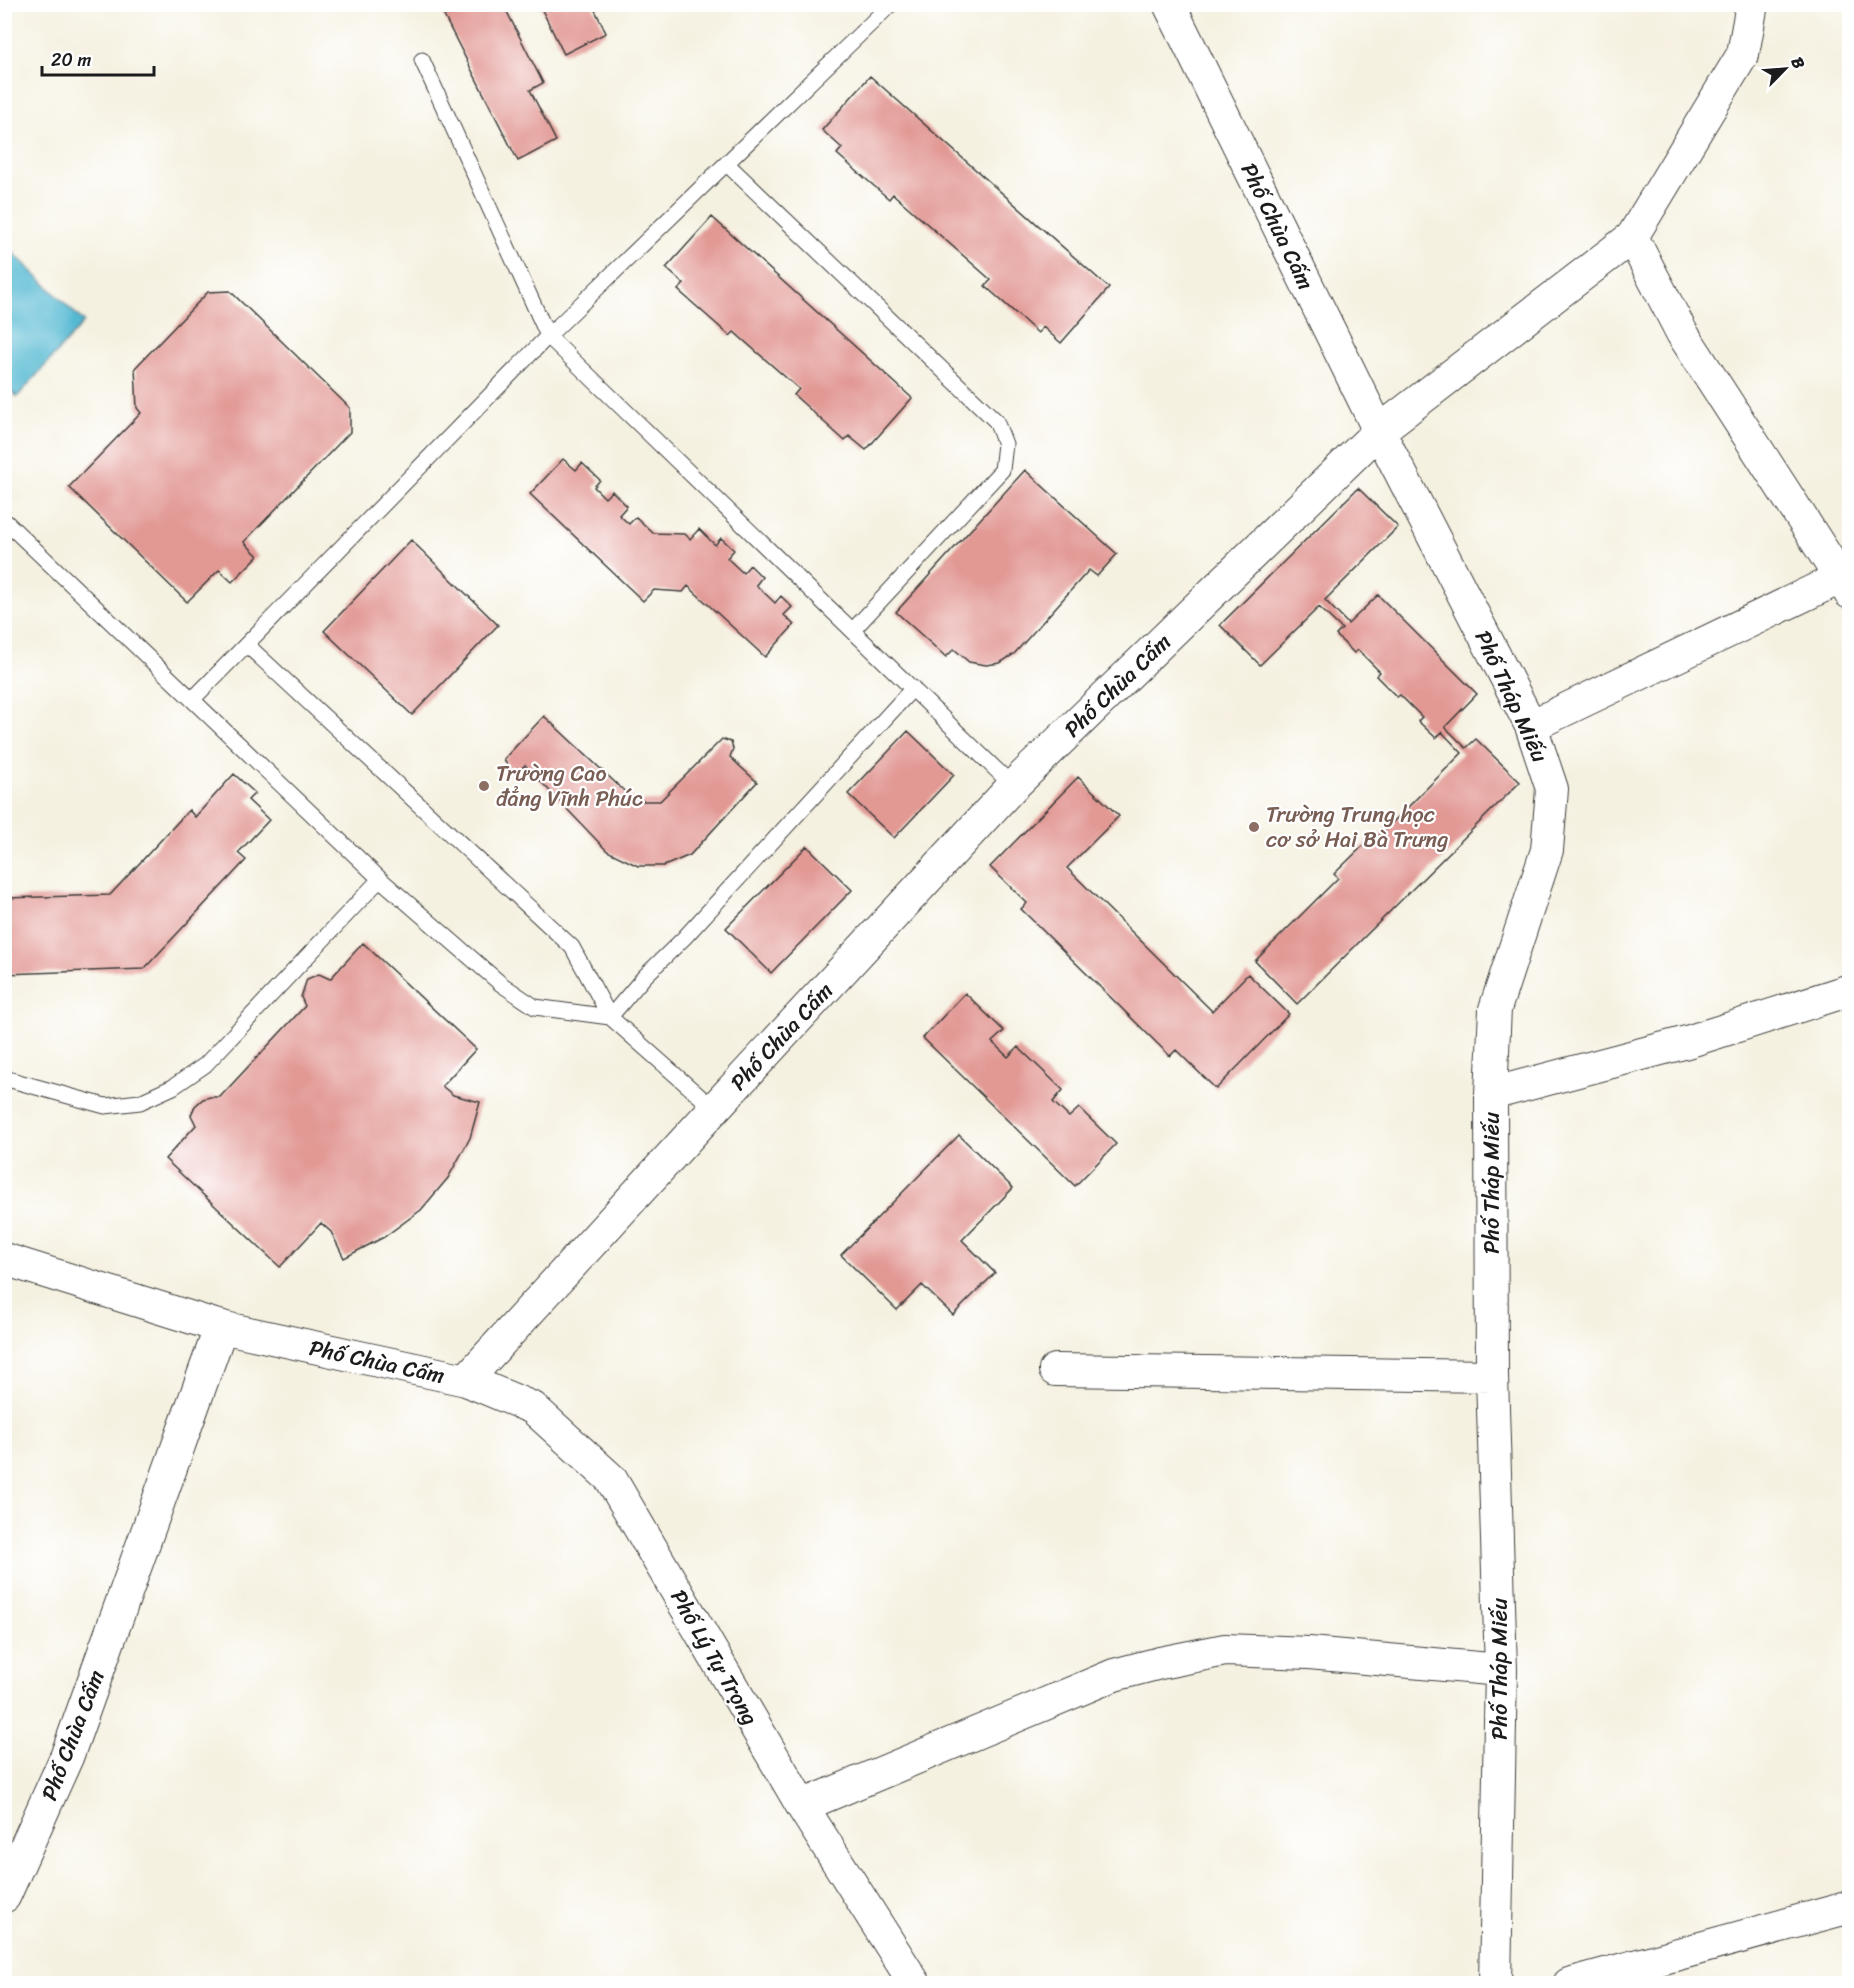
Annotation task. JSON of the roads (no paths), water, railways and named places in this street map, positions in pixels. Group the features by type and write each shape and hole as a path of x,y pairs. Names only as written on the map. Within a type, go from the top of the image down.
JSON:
{"street":[{"name":"Phố Chùa Cấm","path":"4,1896 67,1756 221,1327 466,1380 1013,786 1379,431 1169,4"},
{"path":"1379,431 1632,237 1743,54 1752,4"},
{"path":"1531,726 1845,586 1682,333 1632,237"},
{"name":"Phố Tháp Miếu","path":"1379,431 1531,726 1552,789 1547,850 1495,1009 1491,1094 1492,1376 1501,1670 1495,1983"},
{"path":"1491,1094 1688,1042 1850,990"},
{"path":"4,1259 221,1327"},
{"path":"1055,1370 1492,1376"},
{"name":"Phố Lý Tự Trọng","path":"466,1380 533,1408 611,1479 802,1806 915,1983"},
{"path":"802,1806 1114,1675 1225,1650 1309,1653 1501,1670"},
{"path":"1569,1983 1850,1907"}],"lane":[{"path":"194,699 548,336 891,4"},
{"path":"422,60 548,336 1013,786"},
{"path":"726,164 996,421 1005,444 1002,470 853,630"},
{"path":"4,520 380,879 501,984 535,1007 610,1017"},
{"path":"247,645 572,947 610,1017 714,1109"},
{"path":"610,1017 644,977 684,938 913,688"},
{"path":"4,1078 105,1106 140,1102 173,1087 205,1065 380,879"}],"water":[{"path":"4,244 84,322 17,397 5,385"}],"place":[{"name":"Trường Cao đẳng Vĩnh Phúc","path":"484,786"},
{"name":"Trường Trung học cơ sở Hai Bà Trưng","path":"1254,827"}]}
